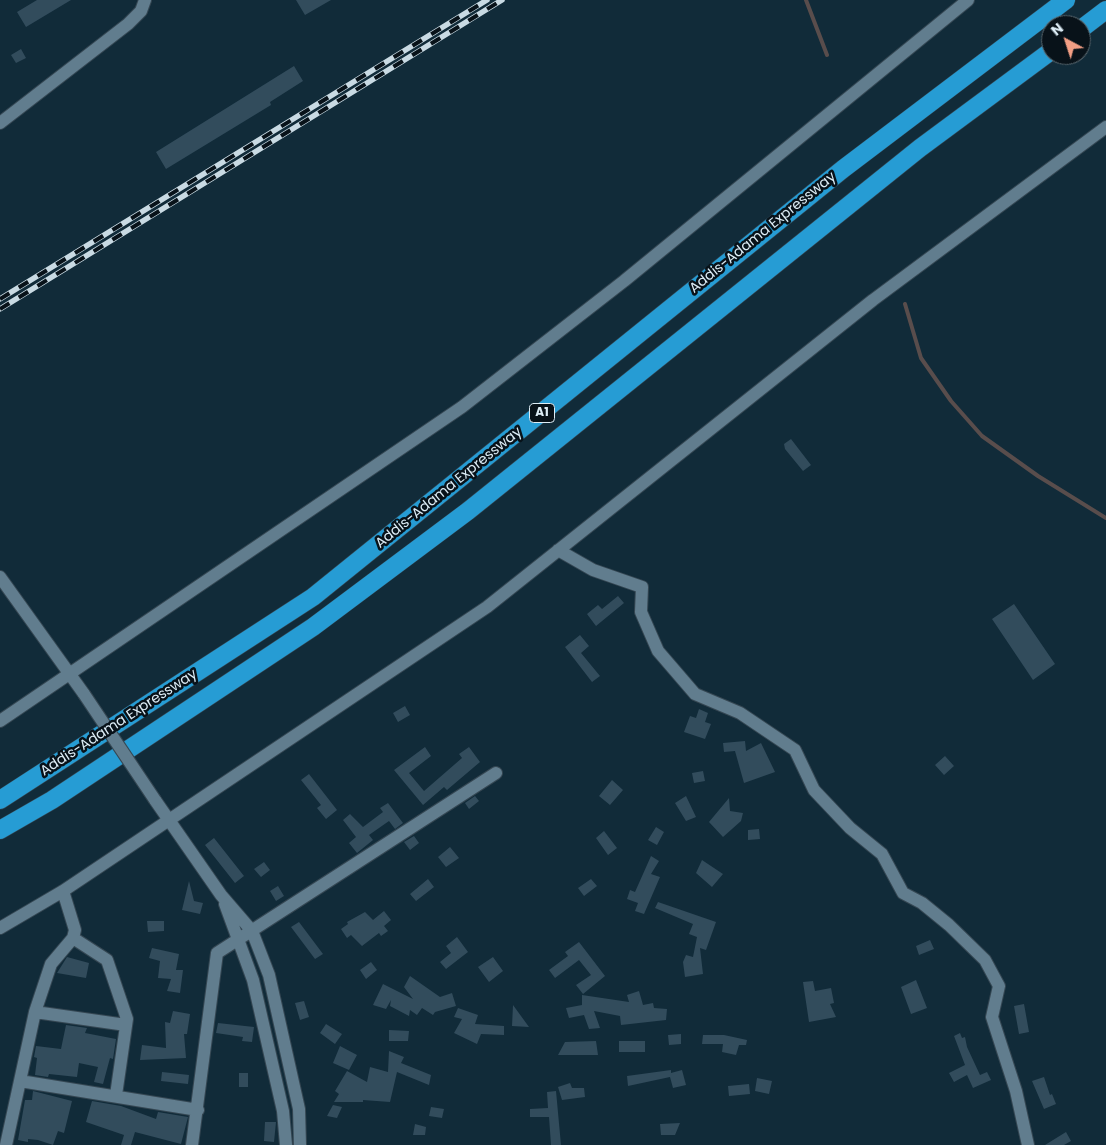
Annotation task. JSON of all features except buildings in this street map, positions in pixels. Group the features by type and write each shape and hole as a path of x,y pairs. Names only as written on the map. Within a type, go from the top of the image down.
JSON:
{"highway":[{"name":"Addis-Adama Expressway","path":"0,800 313,597 843,169 1066,0"},
{"path":"1091,21 1106,10"},
{"name":"Addis-Adama Expressway","path":"0,830 52,800 313,627 468,511 920,148 1041,58"}],"street":[{"path":"0,123 128,24 141,11 145,0"},
{"path":"0,721 462,407 624,281 968,0"},
{"path":"0,928 63,891 486,607 873,300 1106,127"},
{"path":"558,550 593,570 642,587 641,612 658,651 695,694 740,712 795,750 814,790 850,828 882,854 903,893 922,903 950,925 985,960 999,986 992,1017 1016,1090 1028,1145"},
{"path":"0,576 70,673 168,821 221,895 252,931 269,975 299,1109 300,1145"},
{"path":"192,1145 217,953 496,773"},
{"path":"6,1145 35,1012 51,964 73,938 75,930 63,891"},
{"path":"221,895 253,980 283,1111 286,1145"},
{"path":"73,938 106,960 126,1019 116,1095"},
{"path":"35,1012 126,1025"},
{"path":"20,1081 116,1095 198,1110"}],"waterway":[{"path":"806,0 827,55"},
{"path":"905,304 921,358 951,401 982,436 1038,476 1106,518"}],"railway":[{"path":"0,299 487,0"},
{"path":"0,309 502,0"}]}
